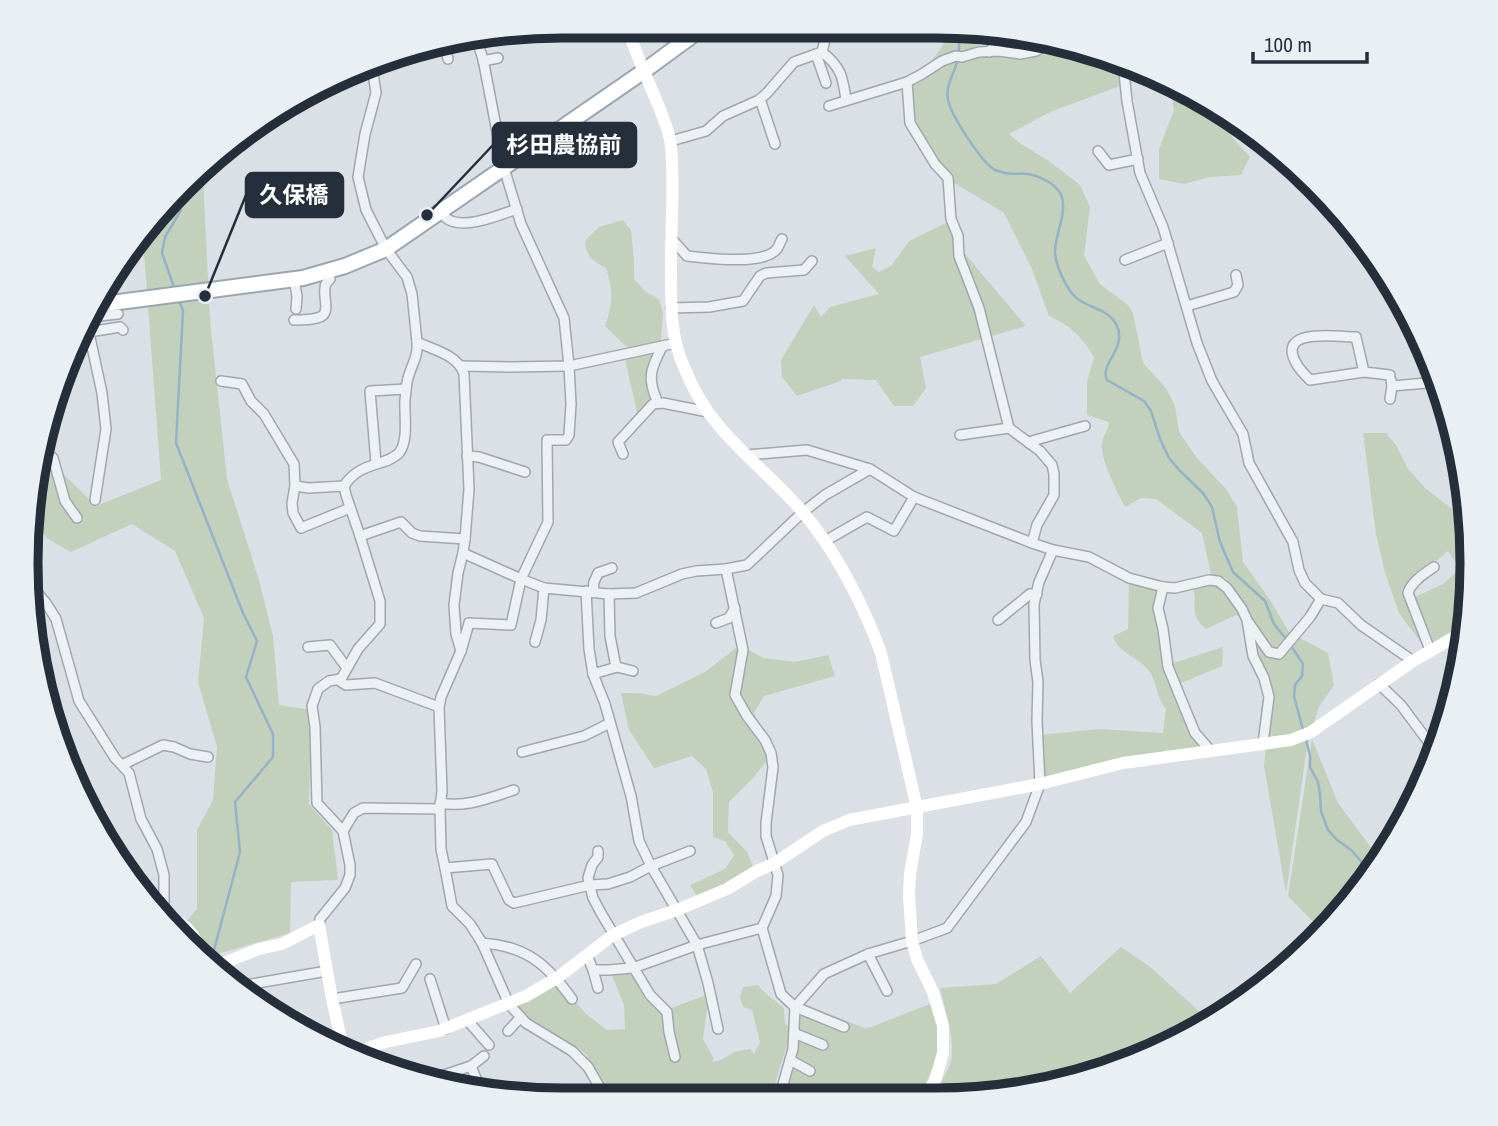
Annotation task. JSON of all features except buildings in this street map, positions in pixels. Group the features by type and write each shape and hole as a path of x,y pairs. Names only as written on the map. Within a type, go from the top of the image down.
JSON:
{"main road":[{"path":"108,304 294,279 329,271 386,249 644,71 681,38"}],"street":[{"path":"632,38 671,142 672,329 684,368 719,427 783,490 825,541 850,586 881,653 917,808 917,834 909,896 912,941 917,959 933,992 943,1027 943,1053 931,1088"},
{"path":"824,38 819,53 825,83"},
{"path":"989,52 993,46 1000,43"},
{"path":"478,46 504,168 521,224 564,318 571,404 569,435 566,440 548,440 548,523 521,579 511,625 469,623 461,651 441,696 440,849 452,906 470,924 482,943 509,1003 526,1023 572,1051 588,1067 600,1088"},
{"path":"829,106 906,82 942,61 959,56 999,51 1020,54 1039,49"},
{"path":"446,52 448,59"},
{"path":"671,142 706,131 723,116 760,99 793,62 819,53 831,59 843,77 846,100"},
{"path":"483,61 498,58"},
{"path":"295,486 344,486 365,467 397,455 402,447 408,378 418,354 412,294 407,277 386,249 366,210 358,177 365,134 376,93 373,74"},
{"path":"1125,74 1140,173 1168,243 1197,343 1212,381 1243,433 1249,463 1293,542 1299,570 1305,583 1321,599 1338,603 1361,625 1413,661"},
{"path":"906,82 909,123 935,164 948,178 951,219 958,236 959,256 979,308 1009,428 1040,451 1052,465 1054,495 1037,525 1032,543"},
{"path":"490,95 502,92"},
{"path":"760,99 775,144"},
{"path":"1098,151 1109,166 1138,159"},
{"path":"440,212 448,219 474,222 517,209"},
{"path":"670,237 687,256 723,259 768,256 776,251 782,239"},
{"path":"1125,260 1168,243"},
{"path":"671,308 709,307 743,301 760,276 766,273 804,270 812,261"},
{"path":"294,320 319,318 325,312 327,304 324,291 330,279 329,271"},
{"path":"1187,306 1234,292 1238,285 1236,275"},
{"path":"294,279 296,309"},
{"path":"101,316 117,314"},
{"path":"93,331 120,327 123,330"},
{"path":"90,337 102,393 106,429 95,500"},
{"path":"1364,372 1356,337 1303,337 1295,341 1292,348 1295,361 1310,380 1364,372 1427,381"},
{"path":"417,342 452,358 461,366 464,374 469,489 465,539 457,573 454,604 456,634 461,651"},
{"path":"461,366 569,366 676,343"},
{"path":"658,403 650,380 654,362 662,347"},
{"path":"1390,399 1391,377"},
{"path":"221,381 242,384 294,464 293,513 301,528 350,508"},
{"path":"376,463 370,391 407,389"},
{"path":"623,454 618,442 653,404 663,403 708,412"},
{"path":"1029,443 1084,426"},
{"path":"960,435 1009,428"},
{"path":"747,455 807,450 870,469 914,497 1032,543 1089,557 1129,578 1175,588 1209,580 1218,582 1238,601 1247,620 1269,652 1279,654 1284,649 1321,599"},
{"path":"50,456 65,501 76,517"},
{"path":"467,456 480,457 525,472"},
{"path":"463,553 544,588 609,594 636,593 682,574 747,565 803,512 825,495 870,469"},
{"path":"341,679 358,649 380,624 380,601 344,486"},
{"path":"825,541 867,517 894,531 914,497"},
{"path":"360,536 401,522 412,533 420,536 465,539"},
{"path":"782,1088 793,1049 795,1007 824,974 868,954 947,928 1026,822 1040,783 1034,604 1039,582 1054,550"},
{"path":"1430,650 1408,589 1434,567"},
{"path":"612,568 598,573 590,592 589,649 593,674 605,704 631,796 639,841 650,866 697,945 719,1029"},
{"path":"726,569 743,650 735,695 765,740 773,766 766,836 778,875 776,896 762,928 781,994 795,1007 844,1027"},
{"path":"1163,587 1158,608 1168,667 1195,733 1210,750"},
{"path":"535,642 541,620 544,588"},
{"path":"609,594 610,636 616,667"},
{"path":"998,620 1030,594 1037,594"},
{"path":"40,595 56,619 79,701 115,758 129,773 141,819 161,862 164,903"},
{"path":"716,624 729,618 735,608"},
{"path":"1247,620 1253,656 1264,678 1269,697 1263,743"},
{"path":"363,1049 446,1029 539,990 613,935 727,889 836,825 858,818 1040,783 1123,763 1291,740 1311,732 1413,661 1454,637"},
{"path":"308,647 330,645 347,668"},
{"path":"593,674 616,667 633,671"},
{"path":"341,679 345,685 375,683 439,707"},
{"path":"340,1037 320,919 345,888 350,875 350,865 343,831 317,803 316,727 312,706 318,689 329,681 341,679"},
{"path":"1379,684 1401,705 1428,742"},
{"path":"522,752 584,736 610,723"},
{"path":"122,765 163,746 208,757"},
{"path":"343,831 354,813 363,808 472,804 514,790"},
{"path":"598,851 588,878 597,906 650,995 667,1012 675,1057"},
{"path":"445,868 492,864 509,900 514,903 608,884 690,851"},
{"path":"222,961 282,944 320,925"},
{"path":"593,970 633,968 697,945 762,928"},
{"path":"482,943 519,950 545,966 572,999"},
{"path":"868,954 887,991"},
{"path":"587,955 598,988"},
{"path":"332,999 402,988 416,964"},
{"path":"251,984 327,971"},
{"path":"430,979 446,1029"},
{"path":"508,1031 521,1017"},
{"path":"467,1020 489,1045"},
{"path":"794,1032 823,1045"},
{"path":"447,1074 471,1066 484,1056"},
{"path":"790,1060 810,1071"},
{"path":"471,1066 477,1080"}],"green space":[{"path":"947,39 978,41 980,52 999,51 1017,45 1071,56 1119,72 1120,86 1050,112 1009,134 1080,185 1090,207 1084,256 1100,284 1128,305 1133,313 1143,363 1166,388 1175,406 1179,432 1197,458 1226,489 1237,507 1243,562 1289,632 1328,653 1334,685 1319,707 1308,740 1286,893 1264,766 1271,693 1261,665 1251,616 1226,578 1211,574 1202,533 1156,499 1141,498 1125,507 1103,457 1103,440 1109,422 1087,415 1087,382 1094,357 1075,332 1049,316 1032,269 1004,213 946,178 912,127 908,84 920,77"},
{"path":"1172,95 1229,129 1232,137 1250,157 1241,175 1209,177 1184,184 1159,179 1159,149 1174,110"},
{"path":"203,182 210,320 227,479 259,580 273,636 279,705 311,710 309,804 332,830 338,880 291,882 290,933 216,956 183,925 197,909 197,830 213,800 217,747 198,682 204,618 175,551 132,524 71,552 49,539 40,530 49,460 96,506 161,480 144,249 169,217"},
{"path":"623,220 631,230 634,279 646,292 659,299 663,313 661,342 654,365 652,401 638,416 624,355 628,348 605,326 611,297 606,268 591,258 585,241 599,227"},
{"path":"948,222 960,248 1026,326 920,357 926,388 913,406 894,406 876,380 842,379 797,396 782,377 781,360 814,305 821,317 830,307 879,294 845,256 876,248 872,267 879,272 892,265 909,241"},
{"path":"1363,433 1386,433 1396,445 1408,469 1425,488 1457,512 1460,569 1448,551 1402,590 1425,642 1422,644 1399,613 1385,573 1376,534"},
{"path":"1460,569 1454,635 1435,645 1415,597 1443,584"},
{"path":"1129,581 1159,590 1153,607 1163,665 1198,747 1168,751 1166,746 1167,751 1044,781 1040,735 1100,729 1163,733 1166,709 1150,672 1119,647 1113,636 1128,629"},
{"path":"1209,584 1225,590 1243,617 1236,615 1206,629 1195,614 1193,588"},
{"path":"740,645 763,658 795,662 828,655 835,676 764,696 754,713 765,738 766,762 729,802 728,832 747,852 755,872 698,898 690,885 725,869 734,855 725,841 713,837 713,792 706,769 692,756 654,768 629,730 621,693 656,696 705,672"},
{"path":"1223,647 1222,666 1179,684 1170,664"},
{"path":"1312,739 1338,803 1373,850 1351,882 1315,924 1288,896"},
{"path":"1121,947 1149,966 1202,1014 1136,1048 1071,1070 1003,1083 938,1088 952,1057 950,1027 940,988 996,984 1041,956 1070,993"},
{"path":"635,967 666,1010 709,994 703,1039 714,1059 712,1062 734,1052 750,1049 754,1054 760,1042 752,1010 743,1007 740,997 743,987 758,985 784,1008 785,1023 791,1029 800,1002 864,1028 935,1002 941,1049 924,1088 782,1088 789,1038 774,1087 776,1088 604,1088 586,1054 533,1022 516,1006 558,982 586,1014 607,1030 625,1029 624,1005 611,973"}],"waterway":[{"path":"959,39 959,52"},
{"path":"958,59 947,94 960,127 982,158 995,170 1038,177 1051,183 1060,194 1063,210 1055,253 1066,285 1075,296 1110,317 1117,326 1119,342 1107,368 1107,380 1144,401 1151,411 1169,458 1203,493 1212,507 1220,542 1233,572 1265,601 1274,624 1287,640"},
{"path":"175,290 162,253 165,237 181,210 180,205"},
{"path":"179,300 183,311 176,443 243,613 257,641 246,677 273,734 273,757 235,802 240,852 213,953"},
{"path":"1291,646 1303,664 1302,676 1295,685 1294,696 1303,730"},
{"path":"1306,739 1310,767 1318,782 1321,811 1328,830 1351,850 1363,865"}],"place":[{"name":"杉田農協前","path":"427,215"},
{"name":"久保橋","path":"205,296"}]}
